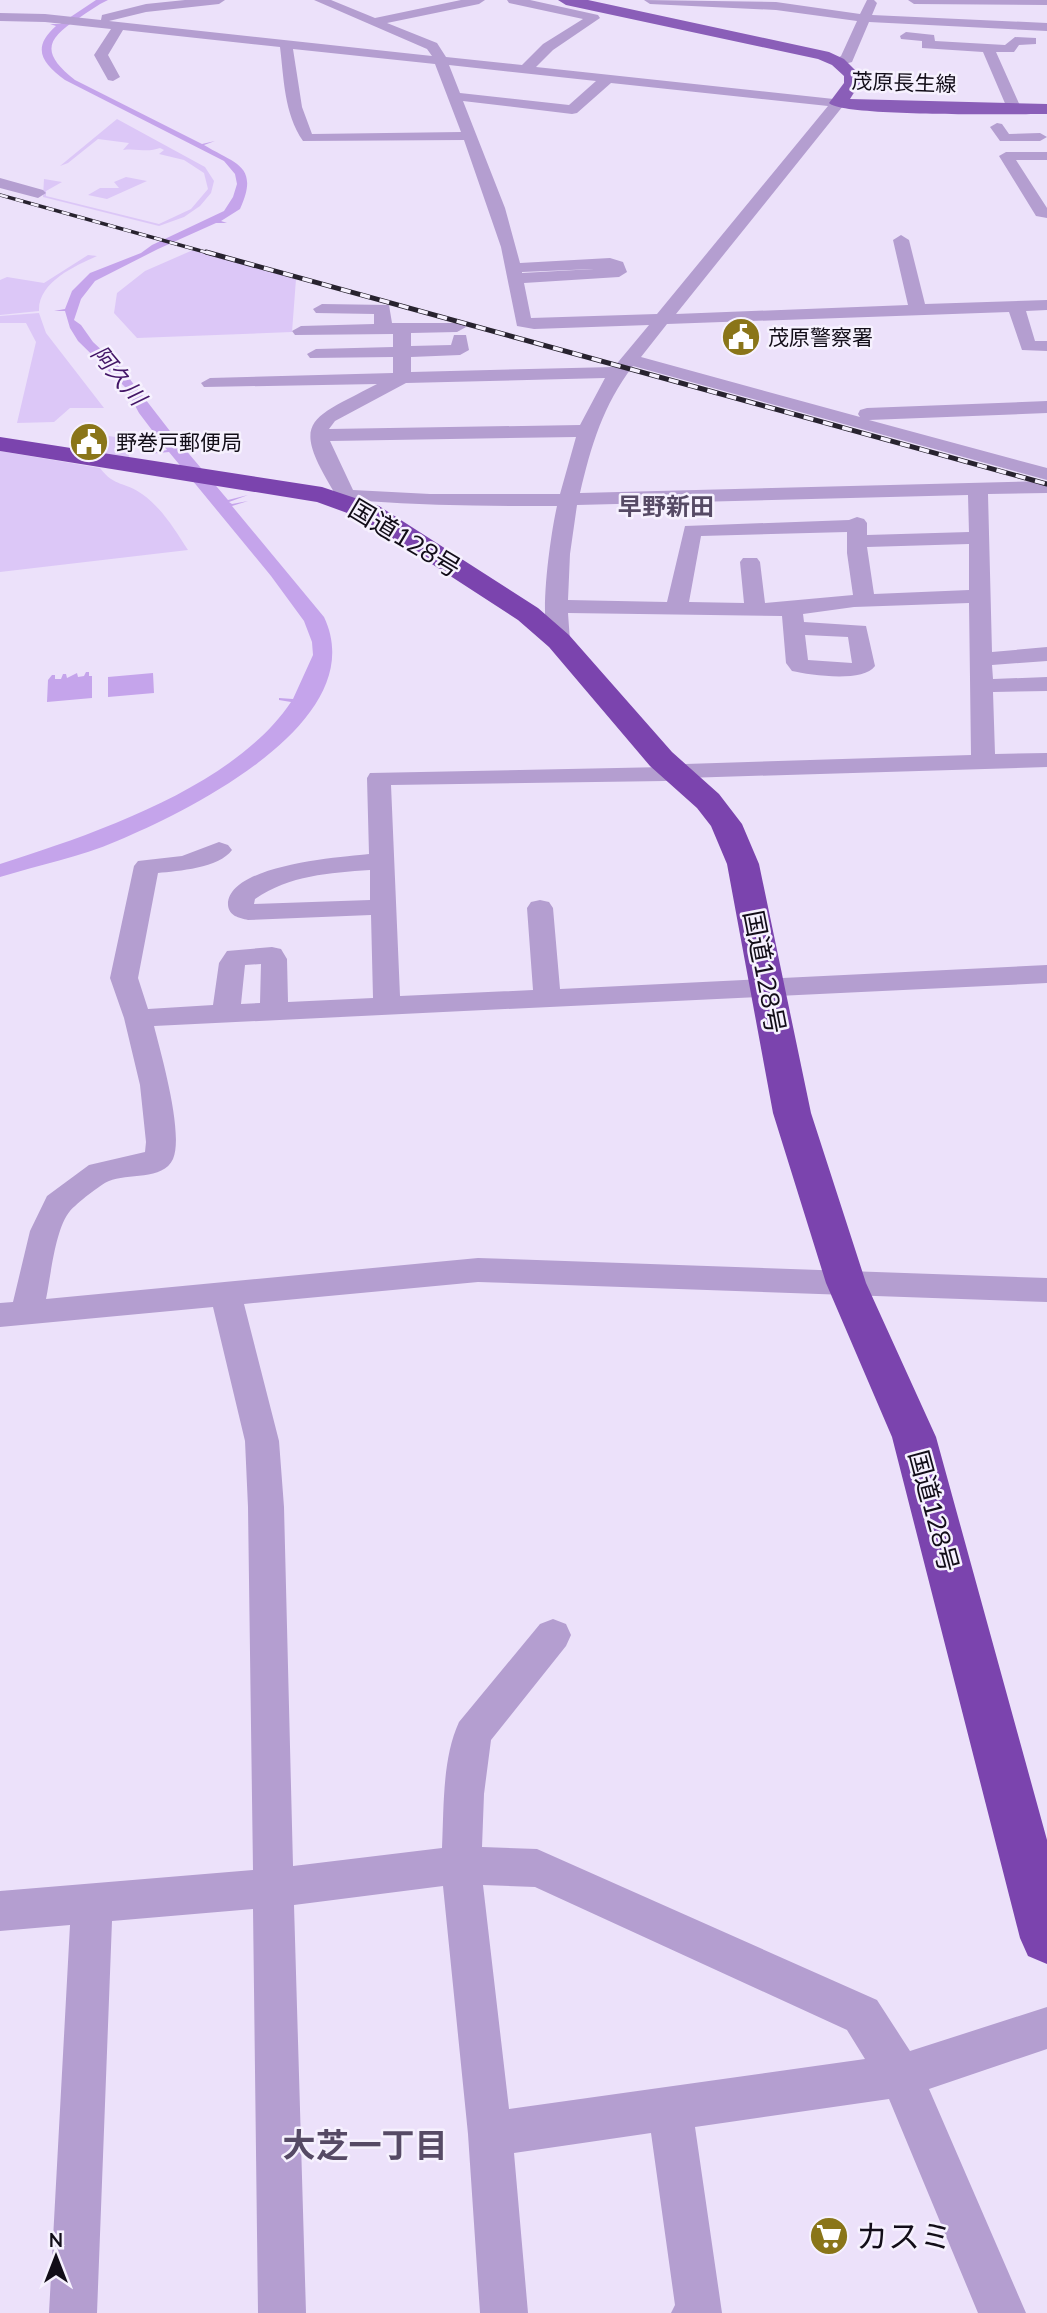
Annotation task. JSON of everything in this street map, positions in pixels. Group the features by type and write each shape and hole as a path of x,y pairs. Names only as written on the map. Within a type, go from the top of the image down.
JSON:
{"highway":[{"name":"国道128号","path":"0,444 344,499 370,512 528,614 558,623 648,745 714,808 735,843 743,864 792,1113 846,1283 914,1437 1047,1938"}],"main road":[{"name":"茂原長生線","path":"566,0 605,4 807,51 838,62 852,75 852,83 838,103"},
{"name":"茂原長生線","path":"838,103 894,107 1047,109"}],"street":[{"path":"93,23 133,10 219,0"},
{"path":"320,0 432,46 441,60 497,208 513,273 520,316 527,323 662,321 1047,305"},
{"path":"349,13 419,0"},
{"path":"373,22 480,0"},
{"path":"513,0 594,18 548,47 526,69"},
{"path":"650,0 786,4 825,15 1047,27"},
{"path":"838,62 847,59 873,0"},
{"path":"914,0 1047,1"},
{"path":"0,18 93,23 838,103"},
{"path":"113,77 101,55 119,26"},
{"path":"906,36 929,37 927,45 988,50 1010,49 1016,41 1031,41"},
{"path":"286,44 302,132 318,145 319,153"},
{"path":"988,50 1014,108"},
{"path":"454,96 572,110 608,78"},
{"path":"838,103 600,399 586,431 560,534 558,623 677,607 755,610 793,619 864,601 981,596"},
{"path":"997,127 1005,138 1047,136"},
{"path":"307,138 471,136"},
{"path":"1047,156 1006,156 1042,213 1047,213"},
{"path":"0,183 38,193"},
{"path":"901,240 918,309"},
{"path":"610,263 617,265 619,272 513,273 610,263"},
{"path":"316,354 460,350 459,333 402,328 383,329 310,331 323,302 383,309 383,329"},
{"path":"1016,306 1028,346 1047,346"},
{"path":"402,328 402,377"},
{"path":"210,383 625,366 842,417 1047,474"},
{"path":"402,377 328,417 321,424 318,435 344,499 358,495 430,500 568,500 1047,487"},
{"path":"842,417 1047,407"},
{"path":"318,435 586,431"},
{"path":"978,489 982,761"},
{"path":"858,491 857,530 864,601"},
{"path":"677,607 692,530 980,529"},
{"path":"750,562 755,610"},
{"path":"982,659 1047,654"},
{"path":"982,686 1047,684"},
{"path":"387,1004 379,778 676,773 1047,760"},
{"path":"219,850 186,863 137,864 124,978 138,1018 153,1085 161,1142 159,1157 146,1164 100,1172 58,1204 14,1314 478,1270 1047,1290"},
{"path":"382,861 307,866 251,889 242,896 241,909 248,912 383,907"},
{"path":"540,908 547,998"},
{"path":"226,1014 232,962 236,957 272,955 274,1010"},
{"path":"138,1018 387,1004 769,990 1047,974"},
{"path":"226,1295 262,1441 266,1507 282,2313"},
{"path":"505,2313 490,2134 461,1865 464,1794 473,1734 553,1634"},
{"path":"0,1911 275,1888 461,1865 537,1868 862,2015 901,2076 1002,2313"},
{"path":"73,2313 92,1903"},
{"path":"490,2134 901,2076 1047,2028"},
{"path":"670,2109 699,2312 695,2313"}],"shaded area":[{"path":"117,119 205,167 214,181 211,193 200,206 184,217 159,226 43,197 44,179 62,182 46,191 46,196 159,224 191,209 208,189 204,173 184,160 159,154 164,150 160,148 123,150 129,143 98,139 68,163 60,166"},
{"path":"126,177 147,181 107,199 88,195 100,188 119,188 114,182"},
{"path":"193,250 296,279 292,332 137,338 114,313 117,293 145,271"},
{"path":"88,255 97,256 51,283 40,301 39,311 0,315 0,280 7,277 44,283"},
{"path":"39,313 46,333 104,408 70,408 54,422 17,423 36,342 26,323 0,323 0,316"},
{"path":"109,436 127,439 129,457 92,451"},
{"path":"0,451 100,468 110,478 136,490 156,506 188,550 0,572"}],"water":[{"name":"阿久川","path":"96,0 108,0 67,26 54,40 53,55 64,71 75,80 202,144 215,141 204,145 241,168 246,174 247,183 240,209 221,221 227,223 216,223 95,281 81,299 74,320 122,369 228,500 248,495 229,502 232,504 248,501 232,506 324,617 332,655 323,691 300,725 267,756 228,784 149,827 103,847 0,877 0,864 77,838 159,804 199,783 235,759 266,732 291,702 279,698 293,699 313,655 312,642 304,621 271,576 169,452 148,454 167,450 139,413 125,387 78,341 70,328 65,311 54,311 65,309 72,291 90,273 141,253 152,245 224,211 237,184 235,174 224,161 65,80 45,61 42,55 44,41 56,26 50,24 60,24"},
{"path":"86,672 92,676 92,698 47,702 48,680 52,675 55,675 55,679 61,679 63,674 66,674 67,678 77,673 78,677 84,676"},
{"path":"153,673 154,693 108,697 108,677"}],"railway":[{"path":"0,195 212,254"},
{"path":"206,252 1047,484"}],"place":[{"name":"茂原警察署","path":"741,337"},
{"name":"野巻戸郵便局","path":"89,442"},
{"name":"カスミ","path":"829,2236"}],"district":[{"name":"早野新田","path":"666,506"},
{"name":"大芝一丁目","path":"365,2144"}]}
